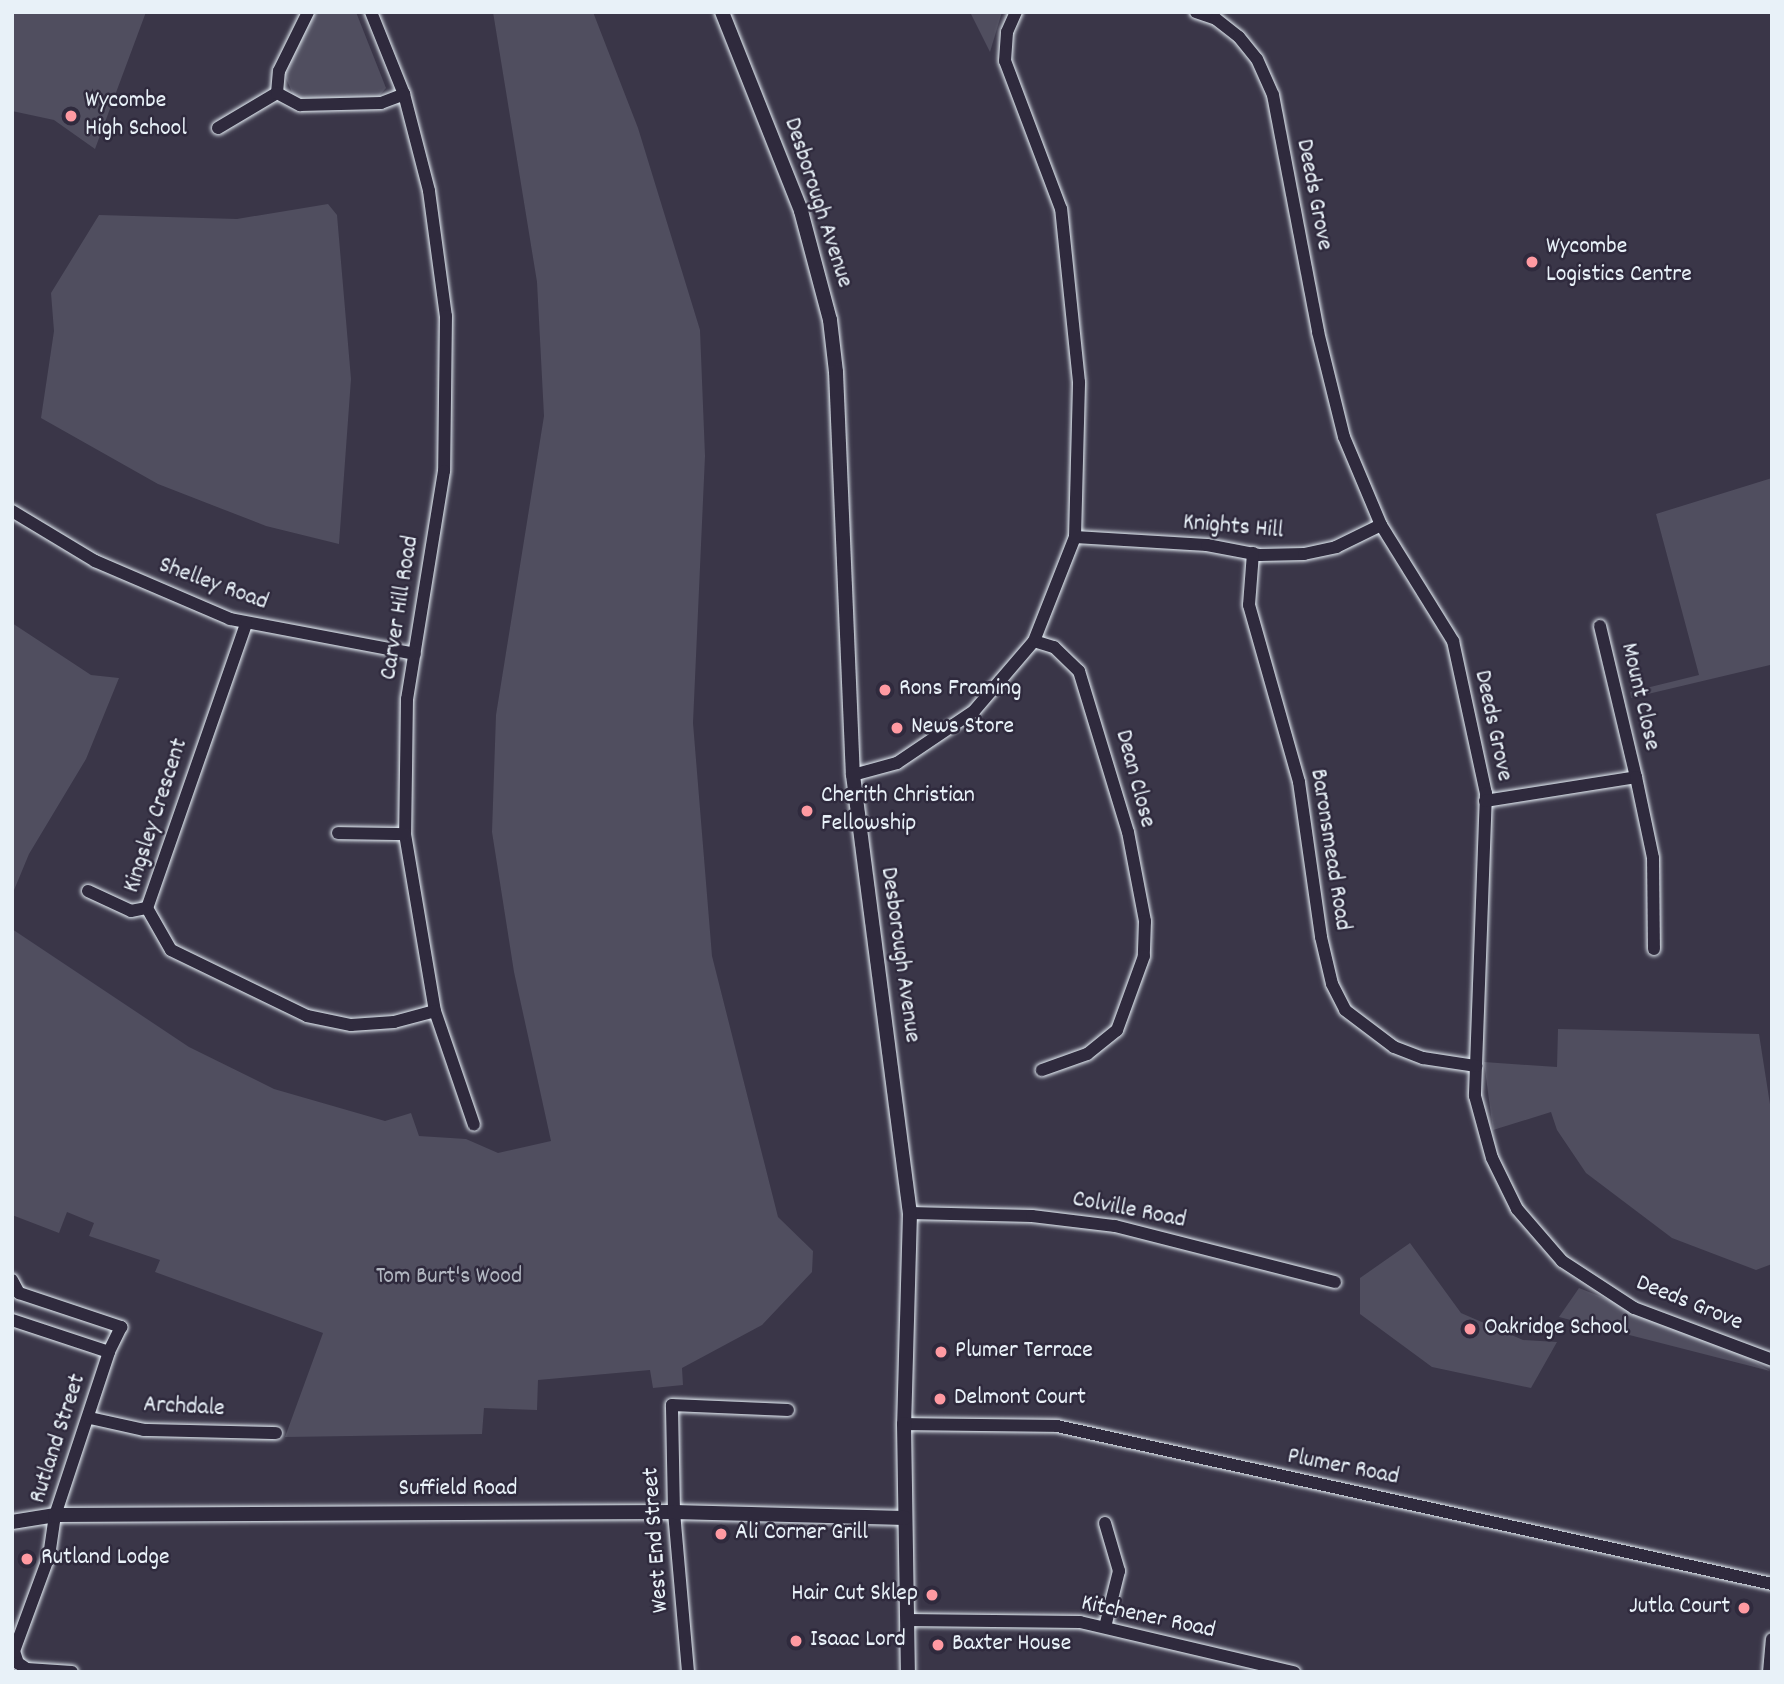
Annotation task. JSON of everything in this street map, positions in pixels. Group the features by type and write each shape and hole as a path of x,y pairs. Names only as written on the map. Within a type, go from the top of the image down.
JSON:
{"street":[{"path":"277,93 279,71 307,12"},
{"name":"Carver Hill Road","path":"371,12 404,94 429,191 446,316 444,471 415,654 403,755 405,834 435,1011 474,1125"},
{"name":"Desborough Avenue","path":"722,12 801,211 830,320 841,427 840,554 853,775 910,1213 904,1424 908,1672"},
{"path":"853,775 897,763 974,711 1034,640 1075,537 1079,382 1061,209 1005,61 1007,33 1016,12"},
{"name":"Deeds Grove","path":"1196,12 1216,19 1239,37 1257,59 1273,95 1324,358 1344,437 1381,525 1453,641 1485,801 1475,1096 1492,1158 1517,1209 1562,1262 1634,1308 1772,1360"},
{"path":"277,93 300,104 381,103 404,94"},
{"path":"218,128 277,93"},
{"name":"Shelley Road","path":"12,511 95,561 246,624 415,654"},
{"name":"Knights Hill","path":"1075,537 1207,545 1253,553 1304,554 1336,547 1381,525"},
{"name":"Baronsmead Road","path":"1253,553 1249,605 1297,771 1332,984 1345,1010 1394,1047 1423,1058 1476,1066"},
{"name":"Kingsley Crescent","path":"246,624 148,908 170,950 307,1016 351,1025 394,1022 435,1011"},
{"name":"Mount Close","path":"1600,626 1653,858 1654,949"},
{"name":"Dean Close","path":"1034,640 1054,646 1079,671 1128,832 1145,921 1144,956 1117,1030 1087,1054 1042,1070"},
{"name":"Mount Close","path":"1485,801 1636,777"},
{"path":"338,833 405,834"},
{"path":"88,891 131,911 148,908"},
{"name":"Colville Road","path":"910,1213 1032,1216 1115,1226 1335,1282"},
{"path":"12,1280 19,1293 121,1327 110,1352"},
{"name":"Rutland Street","path":"12,1320 110,1352 90,1418 55,1515 49,1556 14,1651 18,1662 27,1669 72,1672"},
{"name":"West End Street","path":"688,1672 674,1511 672,1405 788,1410"},
{"name":"Archdale","path":"90,1418 144,1430 276,1433"},
{"name":"Plumer Road","path":"904,1424 1057,1426 1772,1584"},
{"name":"Suffield Road","path":"12,1522 55,1515 674,1511 905,1518"},
{"path":"1105,1523 1119,1571 1105,1627"},
{"name":"Kitchener Road","path":"907,1620 1080,1622 1294,1672"},
{"path":"1769,1672 1772,1639"}],"green space":[{"name":"Wycombe High School","path":"12,12 146,12 95,149 54,120 12,111"},
{"path":"313,12 356,12 386,88 379,96 373,100 303,101 294,97 283,71"},
{"name":"Tom Burt's Wood","path":"493,12 593,12 638,128 700,330 705,456 693,723 712,956 778,1217 813,1251 812,1272 762,1325 682,1368 683,1385 653,1388 650,1370 538,1380 537,1410 484,1408 482,1434 285,1437 323,1333 155,1272 160,1260 89,1236 94,1223 67,1212 59,1233 12,1215 12,929 189,1047 274,1089 385,1121 411,1113 419,1136 466,1139 498,1153 551,1141 514,972 492,832 496,715 544,416 537,282"},
{"path":"970,12 1002,12 990,52"},
{"path":"328,204 337,215 351,379 339,544 266,526 158,484 41,418 54,331 51,293 99,215 237,219"},
{"path":"1772,478 1770,665 1631,698 1630,692 1699,675 1656,514"},
{"path":"12,623 91,675 119,678 86,759 29,854 12,895"},
{"path":"1558,1029 1759,1034 1772,1117 1772,1264 1756,1270 1672,1238 1586,1173 1557,1130 1551,1112 1493,1130 1484,1062 1557,1067"},
{"path":"1410,1243 1461,1313 1523,1340 1557,1342 1531,1388 1432,1367 1360,1314 1360,1278"},
{"path":"1579,1288 1735,1350 1770,1371 1559,1317"}],"place":[{"name":"Wycombe High School","path":"71,116"},
{"name":"Wycombe Logistics Centre","path":"1532,262"},
{"name":"Rons Framing","path":"885,690"},
{"name":"News Store","path":"897,728"},
{"name":"Cherith Christian Fellowship","path":"807,811"},
{"name":"Oakridge School","path":"1470,1329"},
{"name":"Plumer Terrace","path":"941,1352"},
{"name":"Delmont Court","path":"940,1399"},
{"name":"Ali Corner Grill","path":"721,1534"},
{"name":"Rutland Lodge","path":"27,1559"},
{"name":"Hair Cut Sklep","path":"932,1595"},
{"name":"Jutla Court","path":"1744,1608"},
{"name":"Isaac Lord","path":"796,1641"},
{"name":"Baxter House","path":"938,1645"}]}
